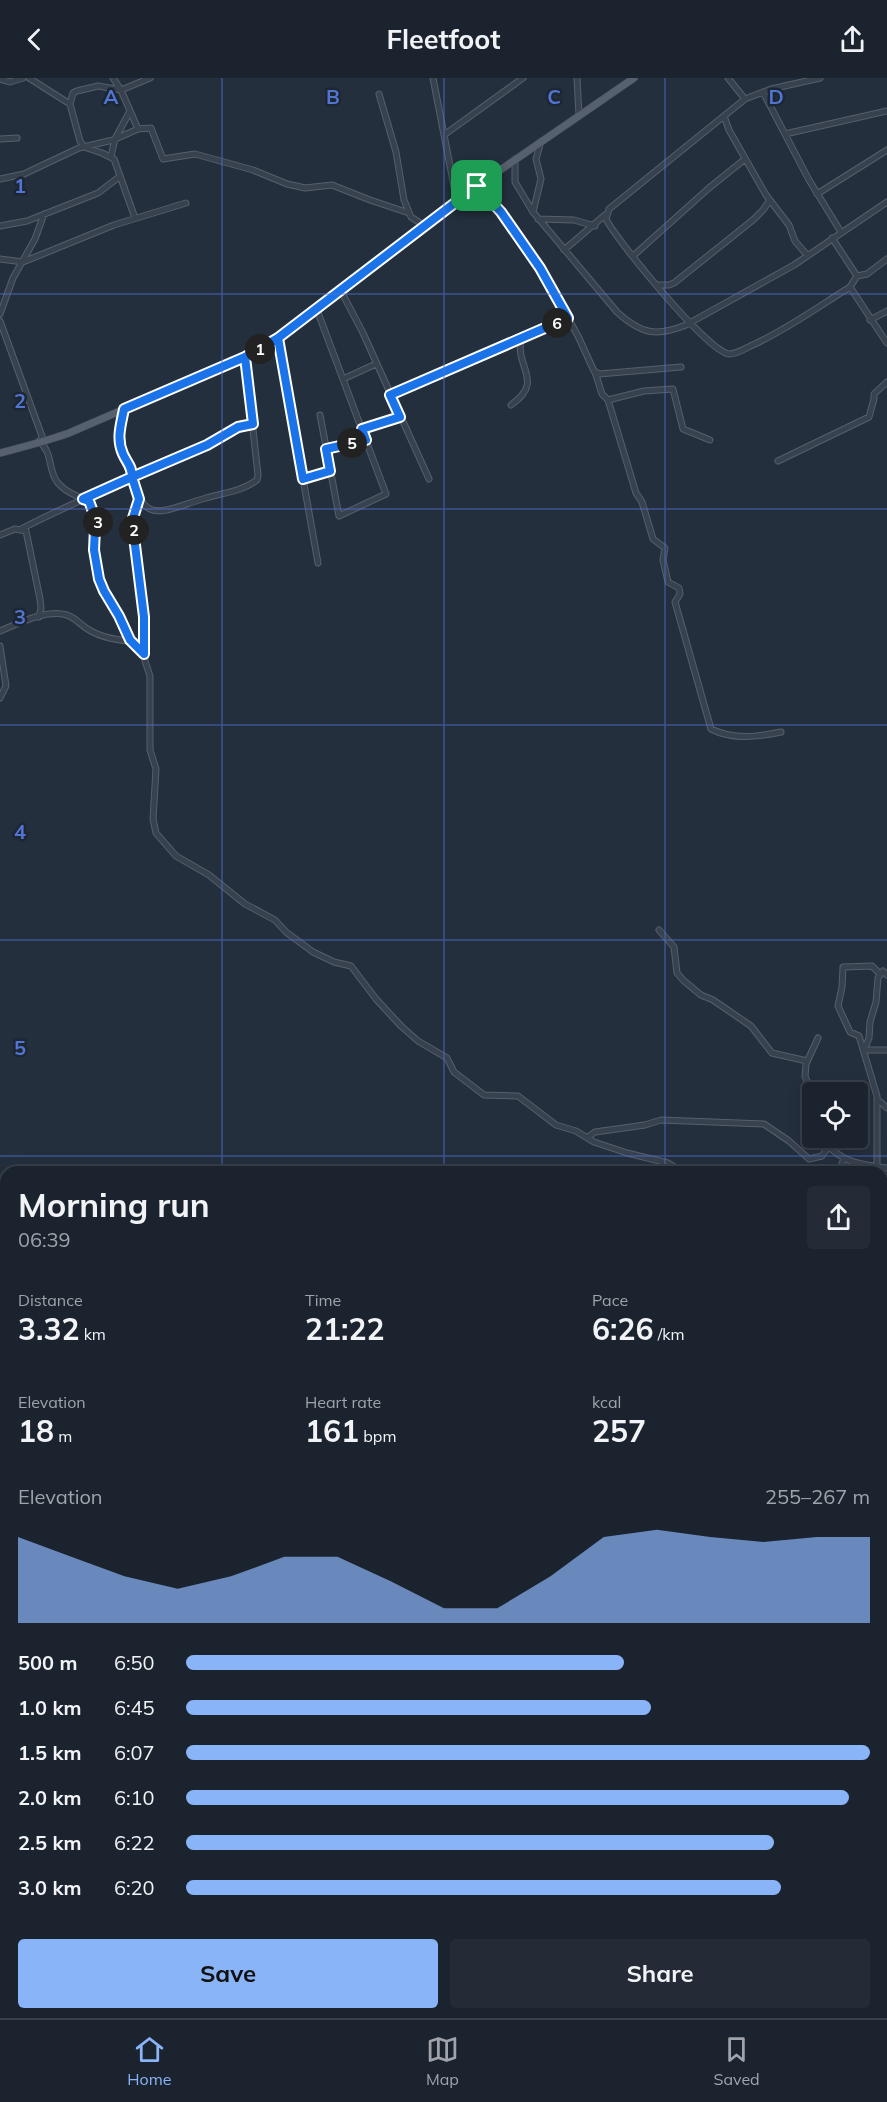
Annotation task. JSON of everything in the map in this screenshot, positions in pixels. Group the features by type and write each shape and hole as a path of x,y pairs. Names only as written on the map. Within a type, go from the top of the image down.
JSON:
{"main road":[{"path":"0,453 39,441 48,441 245,357 278,338 477,186 634,78"}],"street":[{"path":"0,80 10,82 23,78"},
{"path":"29,78 70,104"},
{"path":"113,78 121,90 138,129"},
{"path":"135,218 114,159 84,147 80,141 70,104 73,93 76,91 98,86 121,90 150,78"},
{"path":"433,78 457,202"},
{"path":"444,135 523,78"},
{"path":"577,78 579,115"},
{"path":"728,78 745,99"},
{"path":"564,250 595,226 609,209 745,99 763,92 820,78"},
{"path":"763,92 784,134 842,232"},
{"path":"380,94 396,152 404,201 411,218 426,226"},
{"path":"111,156 115,139 130,111"},
{"path":"784,134 887,111"},
{"path":"724,116 745,159 770,200 789,225 795,241 807,255"},
{"path":"0,179 32,171 84,147 115,139 138,129 151,128 163,159 195,154 253,170 287,184 304,188 332,185 370,201 409,213"},
{"path":"0,139 17,138"},
{"path":"533,212 542,179 536,159 541,141"},
{"path":"818,194 887,150"},
{"path":"515,159 516,183 538,219 604,298 630,324 652,333 671,331 691,322 794,265 887,202"},
{"path":"633,256 745,159"},
{"path":"0,226 27,221 98,193 119,177"},
{"path":"477,186 501,212 540,268 587,352 602,394 608,399 636,493 642,502 653,539 665,548 663,560 668,582 679,588 680,594 675,602 711,729 721,734 755,737 781,732"},
{"path":"656,285 669,285 728,241 764,210 770,200"},
{"path":"0,259 23,262 135,218 186,204"},
{"path":"0,314 13,278 35,240 44,214"},
{"path":"606,215 609,225 656,285 712,344 724,352 733,353 790,326 850,287 857,276 867,274 887,259"},
{"path":"538,219 574,220 595,226"},
{"path":"832,238 857,276"},
{"path":"669,285 669,300"},
{"path":"850,287 887,343"},
{"path":"341,291 363,333 429,479"},
{"path":"316,310 387,494 339,516 320,414"},
{"path":"870,320 887,311"},
{"path":"390,395 568,318"},
{"path":"0,321 43,439 39,441 47,448 53,475 58,484 89,501 98,521 94,535 94,550 99,579 130,640 144,654"},
{"path":"278,338 318,563"},
{"path":"511,405 525,392 528,385 529,375 519,348 521,339"},
{"path":"124,409 118,432 123,455 129,463 139,499 149,508 160,511 242,490 257,480 258,475 245,357"},
{"path":"343,379 376,364"},
{"path":"594,370 599,374 681,367"},
{"path":"778,461 869,417 873,407 874,393 887,382"},
{"path":"608,399 644,391 673,389 683,429 710,440"},
{"path":"362,429 400,417"},
{"path":"0,535 21,529 83,499 207,445 238,427 253,424"},
{"path":"326,449 366,440"},
{"path":"303,479 330,471"},
{"path":"139,499 132,521 144,617 144,654 150,676 150,750 156,769 153,819 160,839 176,855 245,904 275,920 286,932 313,952 334,962 351,966 376,999 401,1026 418,1041 447,1058 454,1072 484,1095 518,1096 556,1125 576,1131 627,1154 673,1166"},
{"path":"21,529 26,531 35,571 41,608 39,617"},
{"path":"0,631 24,620 55,613 70,615 88,630 113,640 130,640"},
{"path":"0,646 6,686 0,698"},
{"path":"659,930 674,947 677,973 684,981 701,995 713,1000 751,1026 772,1053 807,1061"},
{"path":"877,1166 877,1099 859,1036 850,1032 838,1006 843,967 872,966 880,974"},
{"path":"880,974 884,971 887,975"},
{"path":"864,1050 869,1038 880,974"},
{"path":"807,1082 805,1076 807,1061 818,1038"},
{"path":"864,1050 887,1050"},
{"path":"877,1099 887,1108"},
{"path":"588,1137 596,1132 645,1125 661,1120 744,1123 765,1124 809,1159 822,1156 828,1148"},
{"path":"831,1148 844,1159 864,1166"},
{"path":"841,1166 844,1159"}],"route":[{"path":"477,186 400,246 316,310 278,338 274,341 264,347 245,357 253,424 238,427 219,440 132,477 139,499 132,521 144,617 144,654 130,640 99,579 94,550 94,535 98,521 89,501 83,499 132,477 132,470 123,455 118,432 124,409 245,357 278,338 303,479 330,471 326,449 366,440 362,429 400,417 390,395 425,382 568,318 540,268 501,212 477,186"}]}
